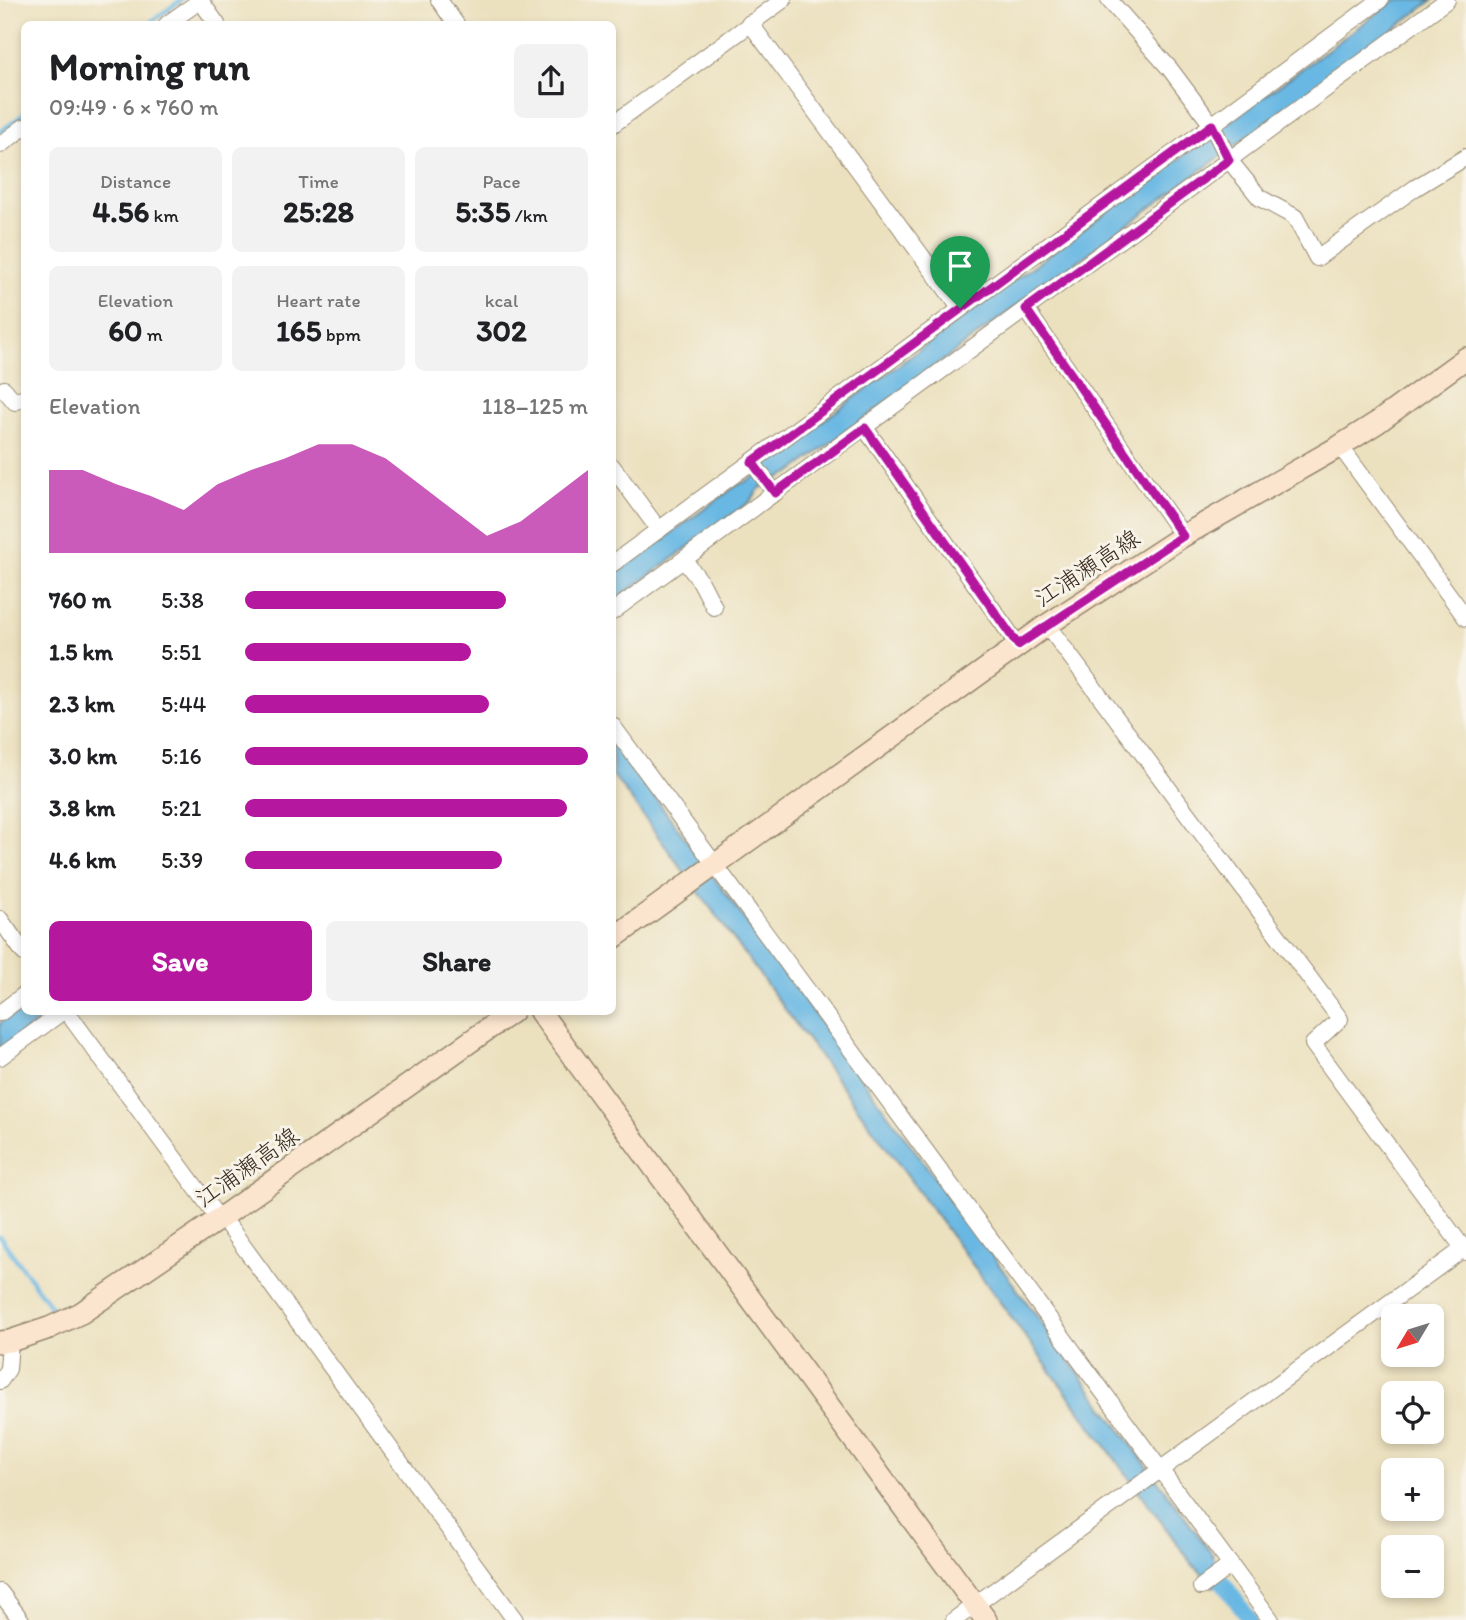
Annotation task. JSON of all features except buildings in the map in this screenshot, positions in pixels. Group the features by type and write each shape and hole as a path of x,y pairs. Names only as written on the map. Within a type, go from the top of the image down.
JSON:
{"main road":[{"name":"江浦瀬高線","path":"616,936 1047,625 1183,536 1378,422 1466,358"},
{"name":"江浦瀬高線","path":"5,1342 48,1328 81,1313 221,1218 508,1015"},
{"path":"542,1015 980,1613"}],"street":[{"path":"171,21 201,0 215,21"},
{"path":"439,0 454,21"},
{"path":"616,122 783,0"},
{"path":"1109,0 1170,69 1212,125 1229,160 1260,198 1295,217 1317,258 1415,188 1466,157"},
{"path":"616,609 684,560 764,478 960,308 1380,0"},
{"path":"616,561 659,530 865,428 1447,0"},
{"path":"750,23 960,308"},
{"path":"0,145 21,129"},
{"path":"1026,309 1183,536"},
{"path":"1,388 15,402 21,400"},
{"path":"865,428 1018,645"},
{"path":"1340,446 1466,618"},
{"path":"616,471 659,530"},
{"path":"684,560 709,594 714,607"},
{"path":"954,1620 980,1613 1158,1471 1465,1250 1313,1044 1340,1019 1047,625"},
{"path":"616,731 1227,1568 1271,1620"},
{"path":"0,919 21,949"},
{"path":"0,1013 21,997"},
{"path":"0,1057 61,1015"},
{"path":"67,1015 221,1218 515,1620"},
{"path":"0,1381 8,1369 5,1342"},
{"path":"1205,1584 1227,1568"},
{"path":"0,1592 21,1620"}],"water":[{"path":"1395,0 1433,0 790,473 759,489 750,502 616,600 616,573 736,486 758,474 775,456"},
{"path":"616,744 1212,1554 1215,1564 1226,1578 1213,1587 1193,1565 616,779"},
{"path":"21,1007 21,1015 47,1015 0,1050 0,1023"}],"waterway":[{"path":"152,21 181,0"},
{"path":"0,132 21,116"},
{"path":"0,1237 53,1310"},
{"path":"1210,1565 1250,1620"}],"route":[{"path":"1212,125 1229,160 1026,309 1183,536 1018,645 865,428 775,493 752,462 960,308 1212,125"}]}
